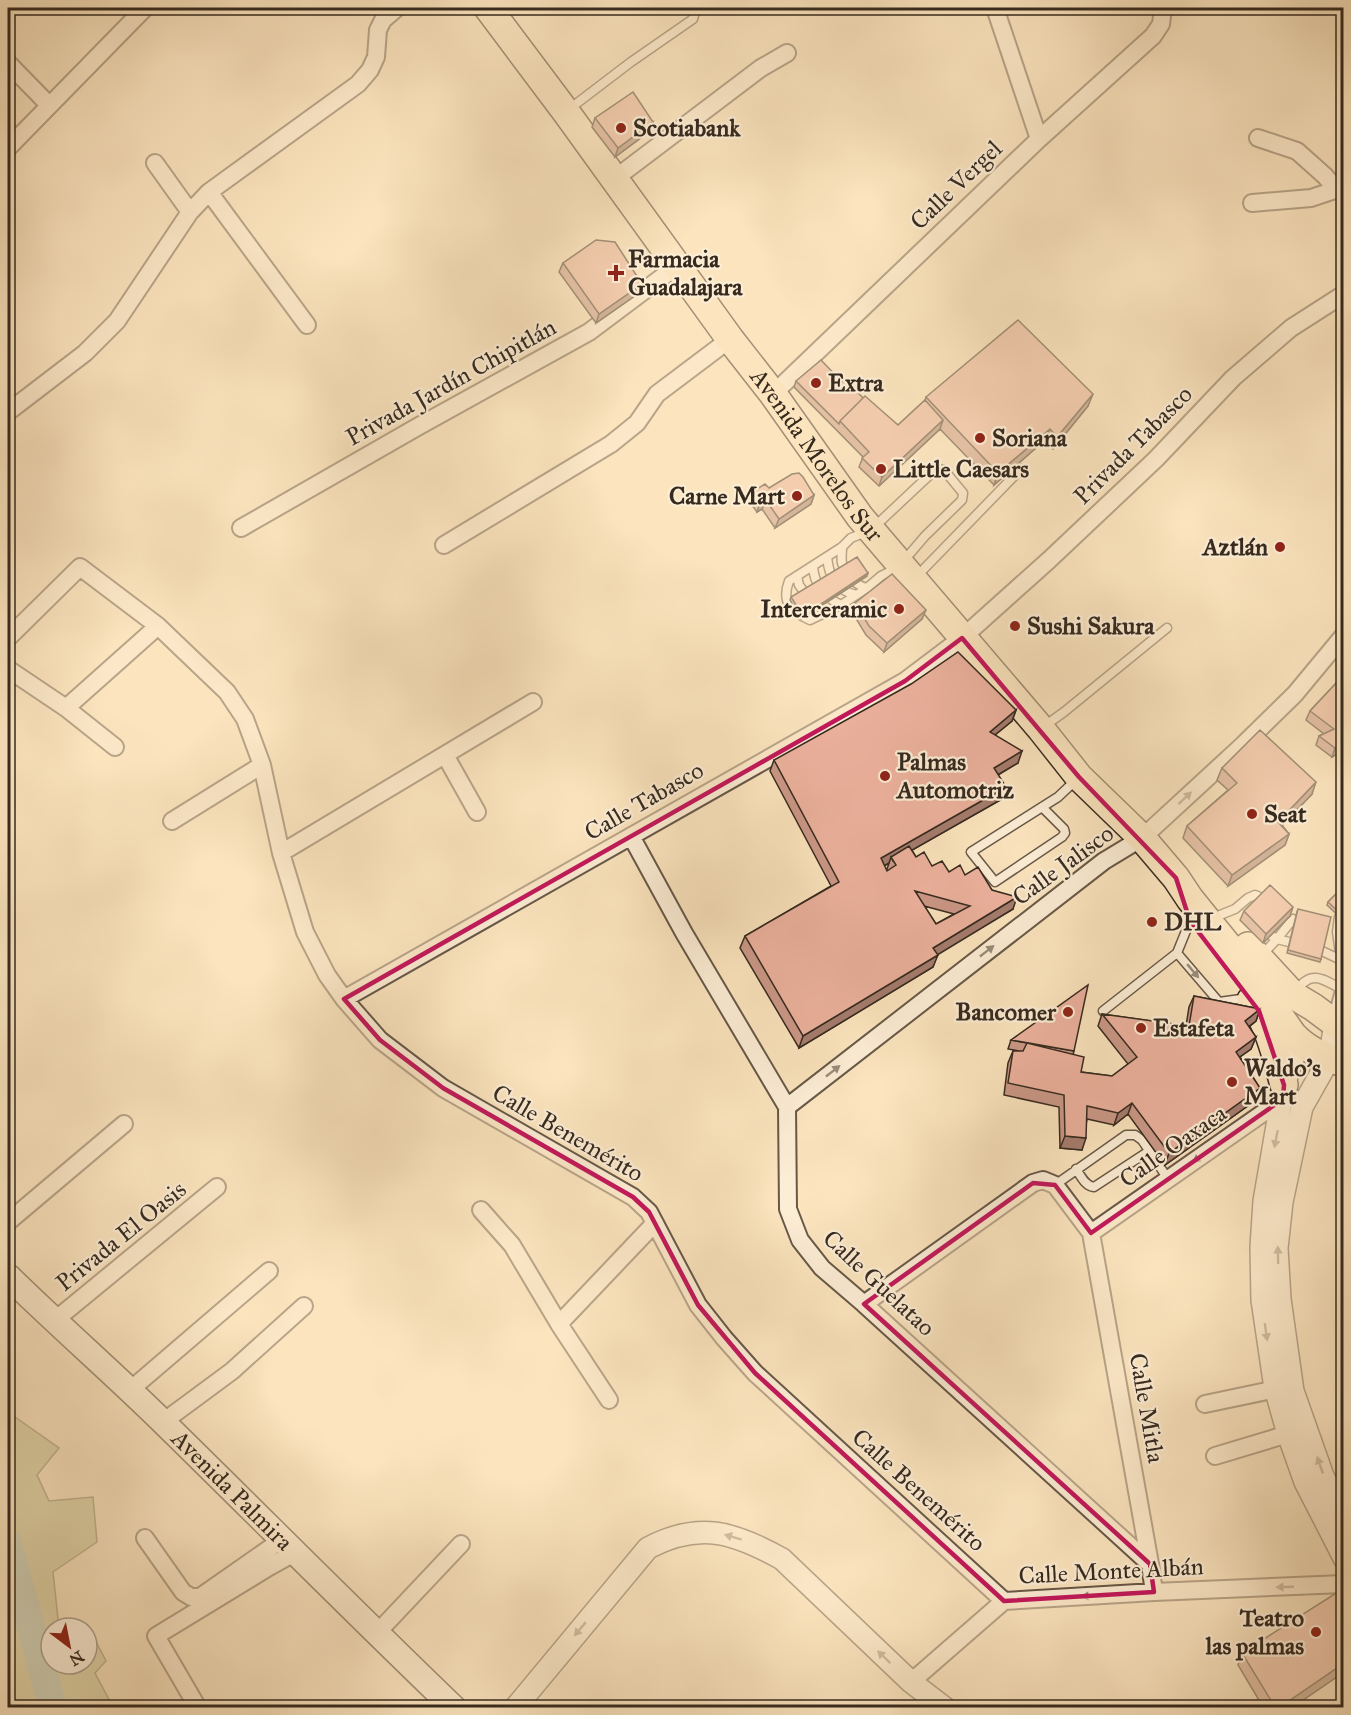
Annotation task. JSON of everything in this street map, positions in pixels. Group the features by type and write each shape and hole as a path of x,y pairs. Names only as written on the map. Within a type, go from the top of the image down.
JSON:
{"main road":[{"name":"Avenida Morelos Sur","path":"488,8 871,530 1041,729 1079,777 1142,838 1176,878 1190,899 1242,963 1292,1018 1313,1051 1339,1066"},
{"name":"Avenida Morelos Sur","path":"1176,878 1198,889 1269,944 1292,1018"},
{"path":"1176,878 1190,921 1259,1011 1270,1040 1284,1092"},
{"name":"Avenida Morelos Sur","path":"1292,1018 1313,1007 1339,1027"},
{"name":"Avenida Palmira","path":"8,1276 163,1422 454,1707"}],"street":[{"path":"8,412 85,353 117,321 190,212 210,192 358,84 370,70 376,57 378,30 383,20 397,8"},
{"path":"995,8 1039,140"},
{"name":"Calle Vergel","path":"773,394 1039,140 1153,36 1161,24 1162,8"},
{"path":"8,148 135,11"},
{"path":"614,180 761,68 787,53"},
{"path":"8,63 50,105"},
{"path":"1258,138 1297,151 1340,188"},
{"path":"155,163 190,212"},
{"path":"1252,203 1311,198 1340,188"},
{"path":"210,192 307,325"},
{"name":"Privada Jardín Chipitlán","path":"241,528 589,332 677,266"},
{"name":"Privada Tabasco","path":"962,638 1156,459 1233,378 1291,328 1344,294"},
{"path":"444,545 611,444 637,423 657,394 730,339"},
{"name":"Calle Benemérito","path":"8,638 80,567 158,626 227,692 245,719 262,765 281,853 305,932 327,975 344,999 380,1040 443,1088 633,1197 649,1212 698,1305 755,1373 1004,1601"},
{"path":"66,708 158,626"},
{"name":"Calle Jalisco","path":"787,1107 1104,861 1142,838 1243,746 1295,694 1344,635"},
{"name":"Calle Tabasco","path":"344,999 905,681 962,638"},
{"path":"8,669 66,708 115,747"},
{"path":"281,853 533,702"},
{"path":"445,755 477,812"},
{"path":"172,821 262,765"},
{"path":"631,836 684,933 787,1107"},
{"path":"1340,1520 1305,1482 1288,1434 1283,1387 1277,1248 1281,1214 1302,1107 1339,1066 1339,1027 1343,991"},
{"path":"1292,1018 1284,1092 1264,1201 1261,1247 1262,1300 1283,1387 1340,1520 1344,1558"},
{"name":"Calle Oaxaca","path":"1091,1233 1168,1179 1284,1092"},
{"name":"Calle Guelatao","path":"787,1107 788,1209 800,1240 822,1268 1150,1564"},
{"path":"8,1222 124,1124"},
{"path":"864,1304 1033,1183 1043,1180 1055,1185 1091,1233"},
{"name":"Privada El Oasis","path":"54,1321 217,1187"},
{"path":"481,1209 512,1245 559,1324 609,1400"},
{"path":"559,1324 655,1223"},
{"name":"Calle Mitla","path":"1091,1233 1154,1592"},
{"path":"129,1391 269,1271"},
{"path":"163,1422 232,1371 304,1306"},
{"path":"1205,1404 1283,1387"},
{"path":"1215,1456 1288,1434"},
{"path":"515,1707 648,1548 667,1538 695,1532 726,1534 756,1545 782,1559 911,1682 945,1707"},
{"path":"145,1538 183,1592 191,1597 200,1597 290,1546"},
{"path":"377,1633 460,1544"},
{"path":"198,1707 156,1636 269,1567 290,1546"},
{"name":"Calle Monte Albán","path":"911,1682 1004,1601 1344,1584"}],"lane":[{"path":"566,112 631,62 693,19 696,8"},
{"path":"907,572 925,536 962,500 963,493 944,470 936,469 871,530 851,538 842,547 789,581 785,590 786,601 797,614 810,620 841,605 891,571 907,572 1021,469"},
{"path":"842,547 841,562 851,578 860,587 867,588"},
{"path":"827,557 829,570 837,585 844,592 856,595"},
{"path":"813,566 814,576 823,593 841,605"},
{"path":"797,576 799,585 809,600 819,609 827,612"},
{"path":"1041,729 1167,628"},
{"path":"1042,807 1064,829 1065,833 995,882 971,852 1042,807 1058,797 1079,777"},
{"path":"1227,912 1248,898 1256,895 1262,898"},
{"path":"1227,912 1242,909 1247,913"},
{"path":"1339,916 1337,932 1342,956 1343,991"},
{"path":"1269,944 1292,919"},
{"path":"1103,1011 1177,953 1190,921"},
{"path":"1328,928 1337,932"},
{"path":"1269,944 1289,942"},
{"path":"1322,951 1342,956"},
{"path":"1177,953 1219,1002 1250,997"},
{"path":"1292,1018 1301,982 1312,978 1322,978 1343,991"},
{"path":"1055,1185 1126,1135 1135,1135 1142,1140 1168,1179"},
{"path":"1076,1169 1089,1187 1094,1187 1149,1151"}],"highlighted area":[{"path":"962,638 1079,777 1176,878 1190,921 1259,1011 1284,1085 1283,1099 1091,1233 1055,1185 1033,1183 864,1304 1150,1564 1154,1592 1004,1601 755,1373 698,1305 649,1212 633,1197 443,1088 380,1040 344,999 905,681"}],"green space":[{"path":"8,1412 59,1448 37,1475 49,1501 93,1497 97,1542 53,1572 58,1616 39,1616 39,1676 97,1676 113,1707 11,1707 8,1695"},
{"path":"99,1648 106,1661 99,1669"}],"building":[{"path":"633,92 653,122 618,148 595,118"},
{"path":"596,240 615,242 642,284 599,314 563,263"},
{"path":"1018,320 1093,394 1057,437 1050,429 998,473 926,397"},
{"path":"821,360 842,382 845,379 863,398 839,424 796,381"},
{"path":"865,396 898,425 925,400 943,420 882,477 862,458 869,452 840,421"},
{"path":"799,473 814,495 779,519 766,500 760,503 752,492 765,484 769,488 792,474"},
{"path":"857,557 868,573 803,616 791,597"},
{"path":"892,574 926,610 887,643 869,626 855,603"},
{"path":"958,652 1016,710 990,732 1022,751 994,768 1006,787 881,858 887,871 896,865 891,857 909,846 916,857 924,852 932,866 942,861 949,872 960,865 965,875 978,867 992,890 1017,897 933,948 938,955 803,1036 745,936 839,882 774,760 911,684","holes":["915,891 970,906 936,924"]},
{"path":"1340,679 1344,682 1344,724 1337,732 1344,742 1335,748 1319,736 1334,729 1310,711"},
{"name":"Seat","path":"1260,730 1316,782 1278,822 1289,834 1232,875 1187,826 1237,783 1222,768"},
{"path":"1270,885 1293,907 1266,934 1244,911"},
{"path":"1344,886 1344,917 1328,902"},
{"path":"1298,909 1331,917 1321,959 1288,950"},
{"path":"1088,985 1074,1051 1011,1040"},
{"path":"1194,996 1260,1009 1245,1021 1256,1037 1236,1052 1260,1088 1169,1153 1132,1103 1118,1113 1087,1106 1086,1138 1065,1136 1064,1095 1008,1083 1013,1051 1023,1051 1027,1043 1084,1057 1081,1072 1112,1076 1137,1057 1102,1014 1189,1026"},
{"name":"Teatro las palmas","path":"1344,1588 1344,1663 1280,1707 1275,1707 1242,1653"}],"waterway":[{"path":"8,1544 53,1708"}],"place":[{"name":"Scotiabank","path":"621,128"},
{"name":"Farmacia Guadalajara","path":"616,273"},
{"name":"Extra","path":"816,383"},
{"name":"Soriana","path":"980,438"},
{"name":"Little Caesars","path":"881,469"},
{"name":"Carne Mart","path":"797,496"},
{"name":"Aztlán","path":"1280,547"},
{"name":"Interceramic","path":"899,609"},
{"name":"Sushi Sakura","path":"1015,626"},
{"name":"Palmas Automotriz","path":"885,776"},
{"name":"Seat","path":"1252,814"},
{"name":"DHL","path":"1152,922"},
{"name":"Bancomer","path":"1068,1012"},
{"name":"Estafeta","path":"1141,1028"},
{"name":"Waldo's Mart","path":"1232,1082"},
{"name":"Teatro las palmas","path":"1316,1632"}]}
